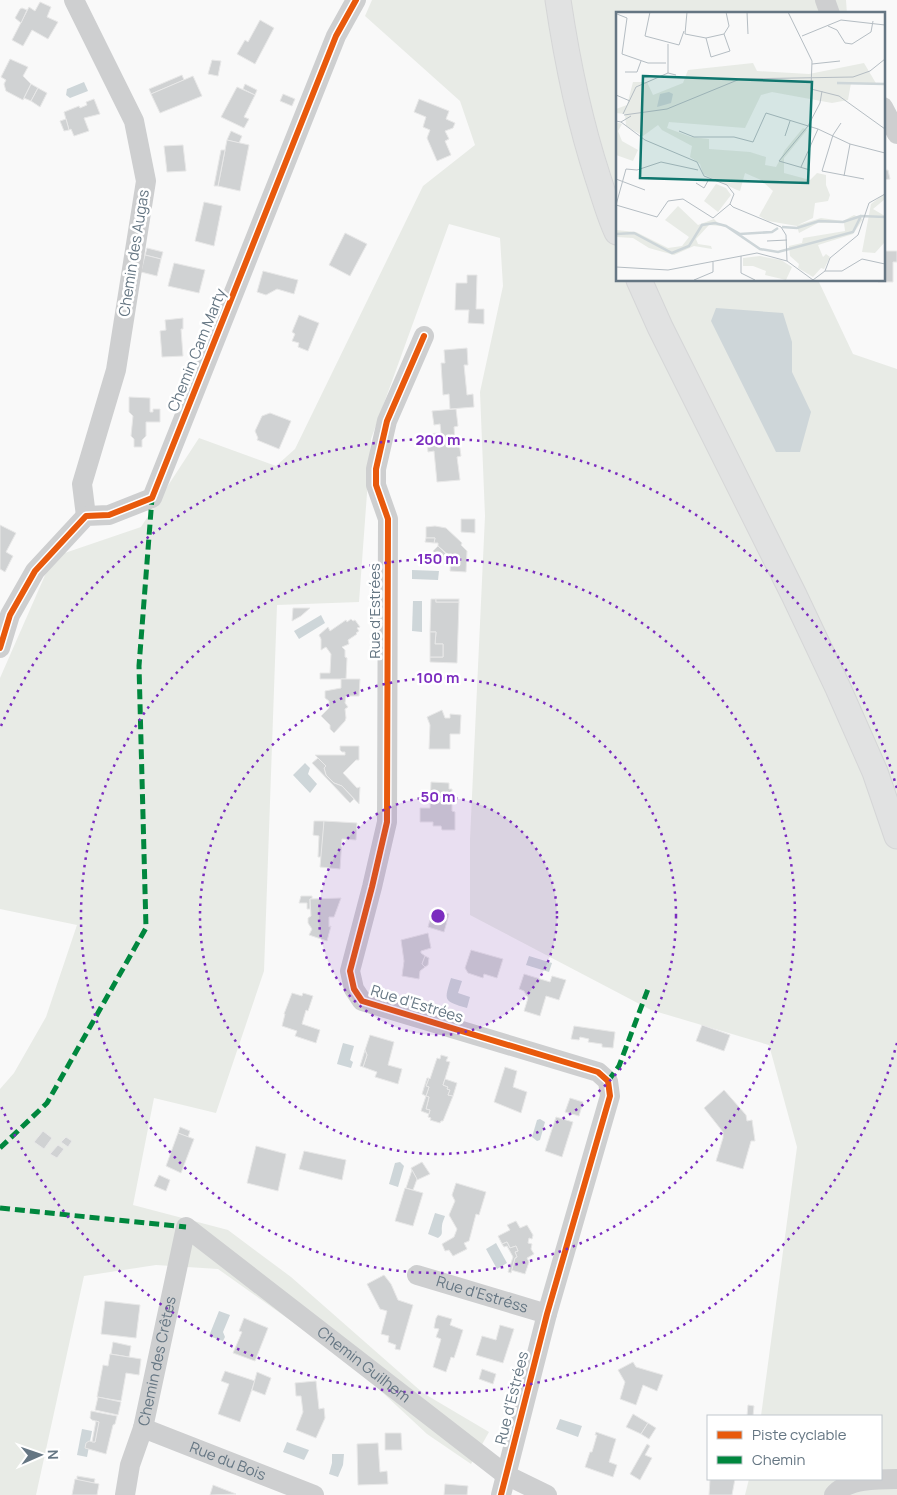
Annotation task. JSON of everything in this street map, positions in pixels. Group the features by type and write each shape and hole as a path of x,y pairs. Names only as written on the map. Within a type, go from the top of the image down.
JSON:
{"main road":[{"path":"558,0 567,61 585,138 616,230"},
{"path":"639,281 660,327 794,595 838,688 875,772 897,836"}],"street":[{"name":"Chemin des Augas","path":"74,0 134,121 146,181 116,370 82,484 86,516"},
{"name":"Chemin Cam Marty","path":"86,516 109,515 152,498 336,36 356,0"},
{"path":"825,0 829,12"},
{"path":"884,109 897,134"},
{"name":"Rue d’Estrées","path":"424,336 387,421 376,469 376,485 388,519 387,822 350,971 354,989 362,1001 598,1072 608,1081 610,1096 547,1314 501,1495"},
{"path":"0,648 5,613 35,571 86,516"},
{"name":"Chemin des Crêtes","path":"125,1495 130,1464 143,1428 186,1226"},
{"name":"Chemin Guilhem","path":"186,1226 506,1475 548,1495"},
{"name":"Rue d'Estréss","path":"417,1275 547,1314"},
{"name":"Rue du Bois","path":"143,1428 314,1495"},
{"path":"882,1479 897,1479"},
{"path":"834,1495 837,1491 855,1482 871,1480"}],"shaded area":[{"path":"372,0 846,0 847,12 616,12 616,281 818,281 853,354 897,369 897,1495 745,1495 749,1480 882,1480 882,1415 761,1415 797,1147 769,1045 651,1010 470,915 470,839 485,516 480,392 503,286 500,238 449,224 371,439 359,602 277,605 264,971 216,1113 154,1098 133,1205 228,1230 291,1277 423,1393 489,1432 471,1464 427,1434 353,1365 218,1269 156,1265 84,1276 36,1495 0,1495 0,1089 14,1073 46,1017 77,925 0,909 0,678 53,557 141,527 199,438 276,466 295,449 423,186 475,145 460,101 365,16"},
{"path":"84,82 88,91 70,98 66,95 67,89"},
{"path":"716,308 783,313 792,342 792,372 811,412 800,452 776,452 711,321"},
{"path":"412,570 439,571 438,580 412,579"},
{"path":"413,601 422,601 422,632 412,631"},
{"path":"321,615 325,623 299,639 294,631"},
{"path":"305,763 310,768 308,774 317,784 310,793 293,775"},
{"path":"529,956 552,963 549,972 526,965"},
{"path":"451,978 462,981 458,993 470,997 467,1008 453,1004 447,999"},
{"path":"343,1043 354,1046 350,1060 353,1062 351,1068 337,1064"},
{"path":"540,1119 545,1122 540,1140 537,1141 532,1137 537,1120"},
{"path":"400,1162 404,1166 398,1187 389,1184 395,1163"},
{"path":"435,1213 445,1216 442,1234 438,1238 428,1234"},
{"path":"496,1243 507,1263 497,1269 486,1249"},
{"path":"219,1311 230,1315 223,1332 225,1337 223,1341 209,1336"},
{"path":"560,1419 582,1426 578,1437 556,1429"},
{"path":"82,1429 92,1431 87,1457 77,1455"},
{"path":"287,1442 309,1450 304,1460 283,1452"},
{"path":"332,1454 344,1454 343,1465 338,1477 329,1474"}],"building":[{"path":"40,2 51,7 47,17 58,22 48,39 32,30 23,46 12,40 29,7 35,11"},
{"path":"22,8 27,10 21,23 15,18"},
{"path":"260,20 274,28 255,64 237,54 245,40 248,42"},
{"path":"10,59 28,67 23,76 31,84 23,100 6,91 4,84 6,80 1,77"},
{"path":"212,60 221,61 218,76 208,74"},
{"path":"182,75 184,80 151,94 149,89"},
{"path":"193,76 202,96 160,113 151,94"},
{"path":"31,84 38,88 31,101 24,98"},
{"path":"245,84 257,90 255,95 243,89"},
{"path":"237,87 255,95 244,117 249,119 244,128 221,117"},
{"path":"38,88 47,93 40,107 31,101"},
{"path":"283,94 295,99 292,106 280,101"},
{"path":"94,99 100,114 84,118 89,131 74,136 71,129 69,130 64,112 87,105 86,102"},
{"path":"419,99 449,111 446,119 455,123 453,128 445,131 449,139 445,141 451,155 437,161 427,138 430,130 423,127 426,117 414,112"},
{"path":"66,119 69,130 64,131 60,121"},
{"path":"231,131 242,136 239,143 227,140"},
{"path":"227,140 249,145 240,191 218,186"},
{"path":"183,145 186,171 167,172 164,146"},
{"path":"221,150 225,150 218,186 214,186"},
{"path":"884,170 888,170 890,179 884,180"},
{"path":"204,202 222,206 214,246 195,241"},
{"path":"345,233 367,244 350,276 329,265"},
{"path":"147,248 163,252 161,259 145,255"},
{"path":"884,251 897,251 897,262 893,262 893,282 878,282 884,281"},
{"path":"145,255 161,259 157,276 141,272"},
{"path":"174,263 205,270 199,293 168,286"},
{"path":"263,271 298,280 294,294 277,289 266,295 257,292"},
{"path":"467,275 477,275 476,309 484,309 484,324 468,323 469,310 455,310 456,283 467,283"},
{"path":"299,315 319,323 308,351 298,347 299,343 292,341 295,334 292,332"},
{"path":"183,318 183,329 181,329 183,356 162,357 160,331 166,330 165,320"},
{"path":"467,348 468,365 464,365 467,395 473,394 474,407 450,409 449,394 443,395 441,363 445,363 444,350"},
{"path":"129,397 150,398 150,412 153,412 153,409 160,409 160,422 146,422 146,436 142,440 142,447 134,447 134,439 131,436 133,416 129,412"},
{"path":"456,409 458,426 454,427 455,442 459,442 461,456 457,457 460,480 437,482 434,451 428,452 426,434 441,433 440,424 434,425 432,411"},
{"path":"270,413 291,421 279,449 257,440 255,431 262,416"},
{"path":"461,519 475,519 475,533 461,532"},
{"path":"0,525 16,533 6,552 13,556 5,572 0,569"},
{"path":"426,527 446,528 462,543 461,545 467,551 466,572 450,571 451,557 438,546 438,543 434,543 435,538 426,538"},
{"path":"426,538 435,538 434,543 425,542"},
{"path":"438,546 448,556 442,561 433,551"},
{"path":"431,599 436,599 436,602 459,602 457,663 430,662 430,657 443,657 443,644 435,644 436,632 430,632"},
{"path":"436,599 459,599 459,602 436,602"},
{"path":"293,608 310,608 292,621"},
{"path":"351,619 355,620 360,627 357,628 359,631 357,634 348,640 349,644 342,647 347,658 346,679 320,679 320,673 330,673 331,654 326,647 321,650 319,635 328,627 330,631 346,620 347,622"},
{"path":"430,632 436,632 435,644 443,644 443,657 430,657"},
{"path":"341,679 360,679 359,696 346,696 345,703 348,707 345,709 346,718 334,733 330,729 330,725 321,716 329,708 329,701 325,698 325,691 341,688"},
{"path":"442,710 445,718 450,718 450,714 461,715 460,734 450,734 450,749 429,749 430,725 427,717"},
{"path":"340,746 359,746 359,760 356,760 343,773 357,788 360,787 359,804 342,786 334,783 326,775 324,768 326,766 315,755 345,755 345,752 340,750"},
{"path":"318,758 326,766 324,768 326,775 334,783 342,786 354,799 350,803 312,763"},
{"path":"431,782 449,783 449,789 452,789 452,811 455,812 455,830 442,830 441,826 433,826 433,822 420,822 420,808 430,808"},
{"path":"314,821 324,821 322,857 318,857 319,836 313,835"},
{"path":"324,821 357,823 356,840 342,839 340,869 320,867"},
{"path":"301,896 312,896 312,899 310,899 310,909 307,909 307,903 299,903"},
{"path":"341,898 334,917 329,917 329,927 331,926 327,941 309,935 312,929 308,923 308,918 311,916 310,899"},
{"path":"433,909 449,914 444,932 428,927"},
{"path":"428,933 431,948 421,951 425,956 422,964 425,967 420,971 419,979 402,976 404,961 401,940"},
{"path":"471,950 503,959 497,978 484,974 483,978 468,973 465,968"},
{"path":"425,956 429,958 428,965 425,967 422,964"},
{"path":"524,974 550,982 552,976 566,980 559,1000 546,996 540,1016 524,1011 528,998 524,991 519,989"},
{"path":"292,993 302,996 303,993 313,996 302,1024 320,1030 316,1043 295,1036 297,1031 282,1026 284,1014"},
{"path":"702,1025 730,1035 724,1051 696,1041"},
{"path":"574,1026 615,1032 613,1048 602,1047 602,1044 588,1042 589,1039 580,1037 579,1040 571,1039"},
{"path":"370,1035 394,1042 388,1065 402,1069 398,1084 375,1077 377,1072 363,1067 367,1055 365,1050"},
{"path":"365,1050 367,1055 363,1067 360,1066"},
{"path":"441,1055 448,1057 446,1061 450,1062 443,1085 450,1090 448,1095 453,1096 443,1121 440,1123 430,1120 431,1118 428,1117 430,1110 426,1109 429,1097 426,1096 429,1087 426,1086 437,1058 440,1059"},
{"path":"505,1067 517,1071 513,1087 527,1092 521,1113 494,1102"},
{"path":"427,1078 429,1078 426,1086 429,1087 426,1096 422,1094"},
{"path":"445,1079 457,1083 453,1096 448,1095 450,1090 443,1085"},
{"path":"724,1090 746,1115 747,1121 752,1120 755,1141 751,1141 743,1169 716,1161 723,1132 704,1108"},
{"path":"426,1096 429,1097 426,1109 430,1110 429,1114 421,1111"},
{"path":"570,1098 583,1102 579,1116 565,1112"},
{"path":"556,1117 573,1122 562,1157 545,1151"},
{"path":"180,1127 190,1131 188,1137 178,1133"},
{"path":"43,1131 52,1138 44,1149 34,1142"},
{"path":"178,1133 194,1139 181,1173 166,1166"},
{"path":"66,1137 72,1141 68,1147 61,1142"},
{"path":"58,1145 64,1149 57,1158 50,1154"},
{"path":"256,1146 286,1154 278,1191 247,1183"},
{"path":"304,1151 346,1160 342,1180 299,1169"},
{"path":"422,1162 430,1174 417,1180 411,1168"},
{"path":"412,1170 417,1179 413,1190 406,1188"},
{"path":"159,1175 170,1180 166,1191 154,1186"},
{"path":"456,1183 486,1192 479,1215 476,1214 469,1241 464,1243 467,1249 453,1256 449,1250 445,1251 442,1244 454,1237 457,1229 449,1215 455,1201 452,1195"},
{"path":"405,1188 423,1193 413,1226 395,1221"},
{"path":"516,1221 520,1228 527,1225 533,1235 532,1239 529,1238 528,1243 532,1244 531,1249 534,1254 527,1258 529,1262 525,1274 511,1270 517,1257 515,1252 518,1251 516,1246 510,1248 507,1242 502,1244 498,1236 510,1230 507,1225"},
{"path":"507,1242 510,1248 516,1246 518,1251 515,1252 517,1257 515,1258 511,1273 508,1272 513,1257 507,1246 504,1247 502,1244"},
{"path":"384,1275 391,1284 398,1300 413,1305 400,1350 395,1349 396,1345 388,1342 389,1336 381,1334 387,1311 380,1309 367,1284"},
{"path":"105,1301 140,1305 136,1338 101,1334"},
{"path":"438,1315 452,1319 450,1325 463,1330 454,1358 451,1357 446,1372 433,1367 441,1339 436,1337 439,1329 434,1328"},
{"path":"244,1318 268,1328 255,1361 233,1353 242,1332 239,1331"},
{"path":"500,1325 514,1329 503,1363 476,1355 482,1336 496,1340"},
{"path":"113,1342 131,1346 129,1357 111,1354"},
{"path":"110,1354 141,1359 139,1375 126,1373 121,1401 97,1397 103,1365 108,1366"},
{"path":"633,1362 636,1367 663,1375 657,1391 643,1385 636,1405 620,1399 625,1382 618,1370"},
{"path":"482,1369 496,1374 493,1384 479,1379"},
{"path":"225,1371 255,1381 240,1422 218,1414 229,1384 221,1381"},
{"path":"257,1372 271,1378 265,1395 252,1390"},
{"path":"316,1381 319,1409 324,1408 325,1418 316,1438 296,1430 303,1412 301,1396 296,1396 295,1383"},
{"path":"98,1397 121,1402 118,1415 95,1410"},
{"path":"748,1405 754,1406 753,1415 747,1415"},
{"path":"91,1411 117,1416 106,1454 85,1448 86,1443 89,1441 95,1442 99,1422 90,1418"},
{"path":"633,1414 648,1423 641,1434 626,1427"},
{"path":"96,1421 99,1422 95,1442 92,1442"},
{"path":"648,1423 656,1428 649,1439 641,1434"},
{"path":"596,1432 616,1439 609,1462 617,1465 613,1477 585,1467 590,1452 592,1452 597,1435 595,1435"},
{"path":"385,1433 401,1433 402,1450 385,1450"},
{"path":"378,1443 380,1472 387,1471 388,1484 358,1485 357,1444"},
{"path":"647,1444 650,1446 645,1455 652,1458 640,1480 630,1474"},
{"path":"77,1476 95,1479 94,1483 77,1480"},
{"path":"75,1479 99,1484 97,1495 72,1495"},
{"path":"710,1480 735,1480 732,1495 709,1495"},
{"path":"445,1484 468,1486 467,1495 444,1495"},
{"path":"213,1485 236,1494 210,1495"}],"marked path":[{"path":"0,1148 47,1103 146,928 139,666 152,498"},
{"path":"608,1081 619,1066 648,989"},
{"path":"0,1208 186,1227"}],"cycle path":[{"path":"0,648 10,615 35,571 86,516 109,515 152,498 336,36 356,0"},
{"path":"424,336 387,421 376,469 376,485 388,519 387,822 350,971 354,989 362,1001 598,1072 608,1081 610,1096 547,1314 501,1495"}]}
